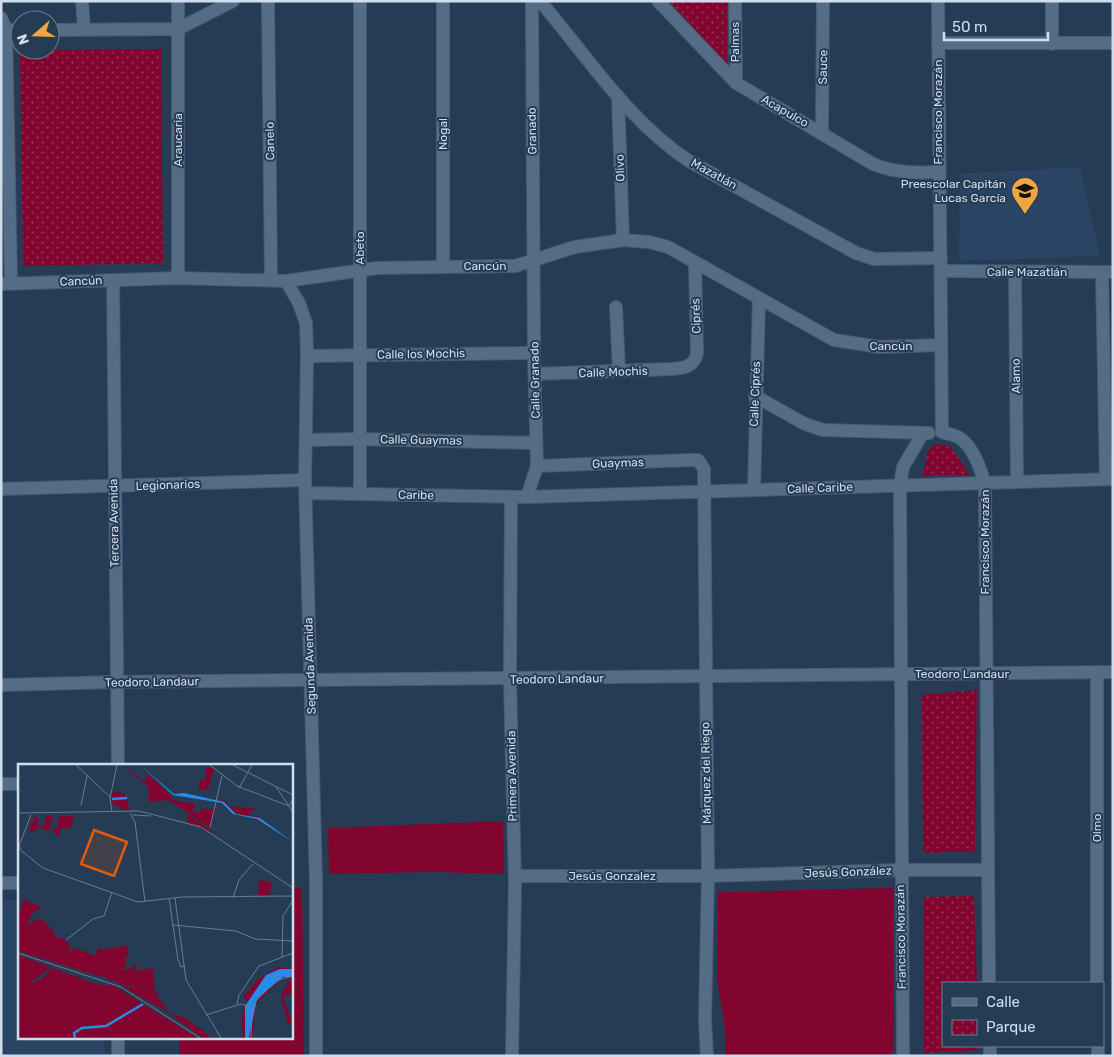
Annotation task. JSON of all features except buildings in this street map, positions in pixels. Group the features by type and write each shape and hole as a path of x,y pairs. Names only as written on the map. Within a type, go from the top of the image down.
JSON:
{"street":[{"path":"82,1 84,29"},
{"name":"Araucaria","path":"178,1 178,278"},
{"path":"60,30 178,30 233,1"},
{"name":"Canelo","path":"268,1 271,280"},
{"name":"Abeto","path":"360,1 360,494"},
{"name":"Nogal","path":"443,1 443,266"},
{"name":"Granado","path":"532,1 534,262"},
{"name":"Mazatlán","path":"540,1 618,96 668,147 856,252 874,259 941,258"},
{"name":"Acapulco","path":"658,1 736,82 873,164 890,171 909,173 938,172"},
{"name":"Palmas","path":"735,1 736,82"},
{"name":"Sauce","path":"822,133 823,1"},
{"name":"Francisco Morazán","path":"938,1 938,172 941,258 942,432 961,438 973,453 982,471 985,484 989,982"},
{"path":"1052,1 1052,44"},
{"path":"1,18 4,30 6,283"},
{"path":"938,43 1113,43"},
{"name":"Olivo","path":"618,96 623,240"},
{"name":"Cancún","path":"6,283 178,278 286,282 377,268 515,266 534,262 575,247 623,240 649,242 668,247 834,340 880,347 940,345"},
{"name":"Calle Granado","path":"527,497 538,466 534,353 534,262"},
{"name":"Ciprés","path":"691,366 695,361 697,353 695,263"},
{"name":"Calle Mazatlán","path":"940,271 1108,272"},
{"name":"Alamo","path":"1015,272 1017,481"},
{"path":"1108,272 1109,479"},
{"name":"Tercera Avenida","path":"113,280 118,764"},
{"name":"Segunda Avenida","path":"286,282 300,303 306,324 308,356 305,480 316,882 316,1056"},
{"name":"Calle Ciprés","path":"754,490 759,299"},
{"path":"616,307 619,371"},
{"name":"Calle los Mochis","path":"308,356 534,353"},
{"name":"Calle Mochis","path":"535,374 672,369 691,366"},
{"path":"755,396 805,424 824,430 942,432"},
{"name":"Francisco Morazán","path":"903,1056 900,870 900,486 903,467 924,433"},
{"name":"Calle Guaymas","path":"306,440 359,439 536,443"},
{"name":"Guaymas","path":"538,466 698,460"},
{"name":"Márquez del Riego","path":"698,460 704,469 708,876 705,1021 707,1056"},
{"name":"Calle Caribe","path":"527,497 1109,479"},
{"name":"Legionarios","path":"1,489 305,480"},
{"name":"Caribe","path":"306,494 527,497"},
{"name":"Primera Avenida","path":"510,497 510,680 515,876 512,1056"},
{"name":"Teodoro Landaur","path":"1,685 117,682 510,680 901,673 1113,672"},
{"name":"Olmo","path":"1097,673 1097,982"},
{"path":"1,784 18,784"},
{"name":"Jesús González","path":"708,876 900,870 988,870"},
{"name":"Jesús Gonzalez","path":"515,876 708,876"},
{"path":"1,883 18,883"},
{"path":"118,1040 118,1056"}],"shaded area":[{"name":"Preescolar Capitán Lucas García","path":"1080,167 1100,256 959,261 960,174"},
{"path":"1,900 18,900 18,1040 104,1040 105,1056 1,1056"}],"green space":[{"path":"669,1 727,1 727,64"},
{"path":"161,49 163,263 23,266 20,60 60,60 60,50"},
{"path":"935,444 950,446 970,475 923,475 928,451"},
{"path":"977,690 975,851 923,853 922,695"},
{"path":"503,821 504,874 434,872 329,874 328,828"},
{"path":"292,888 302,888 304,1056 179,1056 179,1040 292,1040"},
{"path":"893,888 894,1050 889,1056 726,1056 724,1020 717,980 718,892"},
{"path":"974,896 977,982 942,982 942,1047 978,1047 978,1050 924,1053 924,897"}],"place":[{"name":"Preescolar Capitán Lucas García","path":"1025,215"}]}
